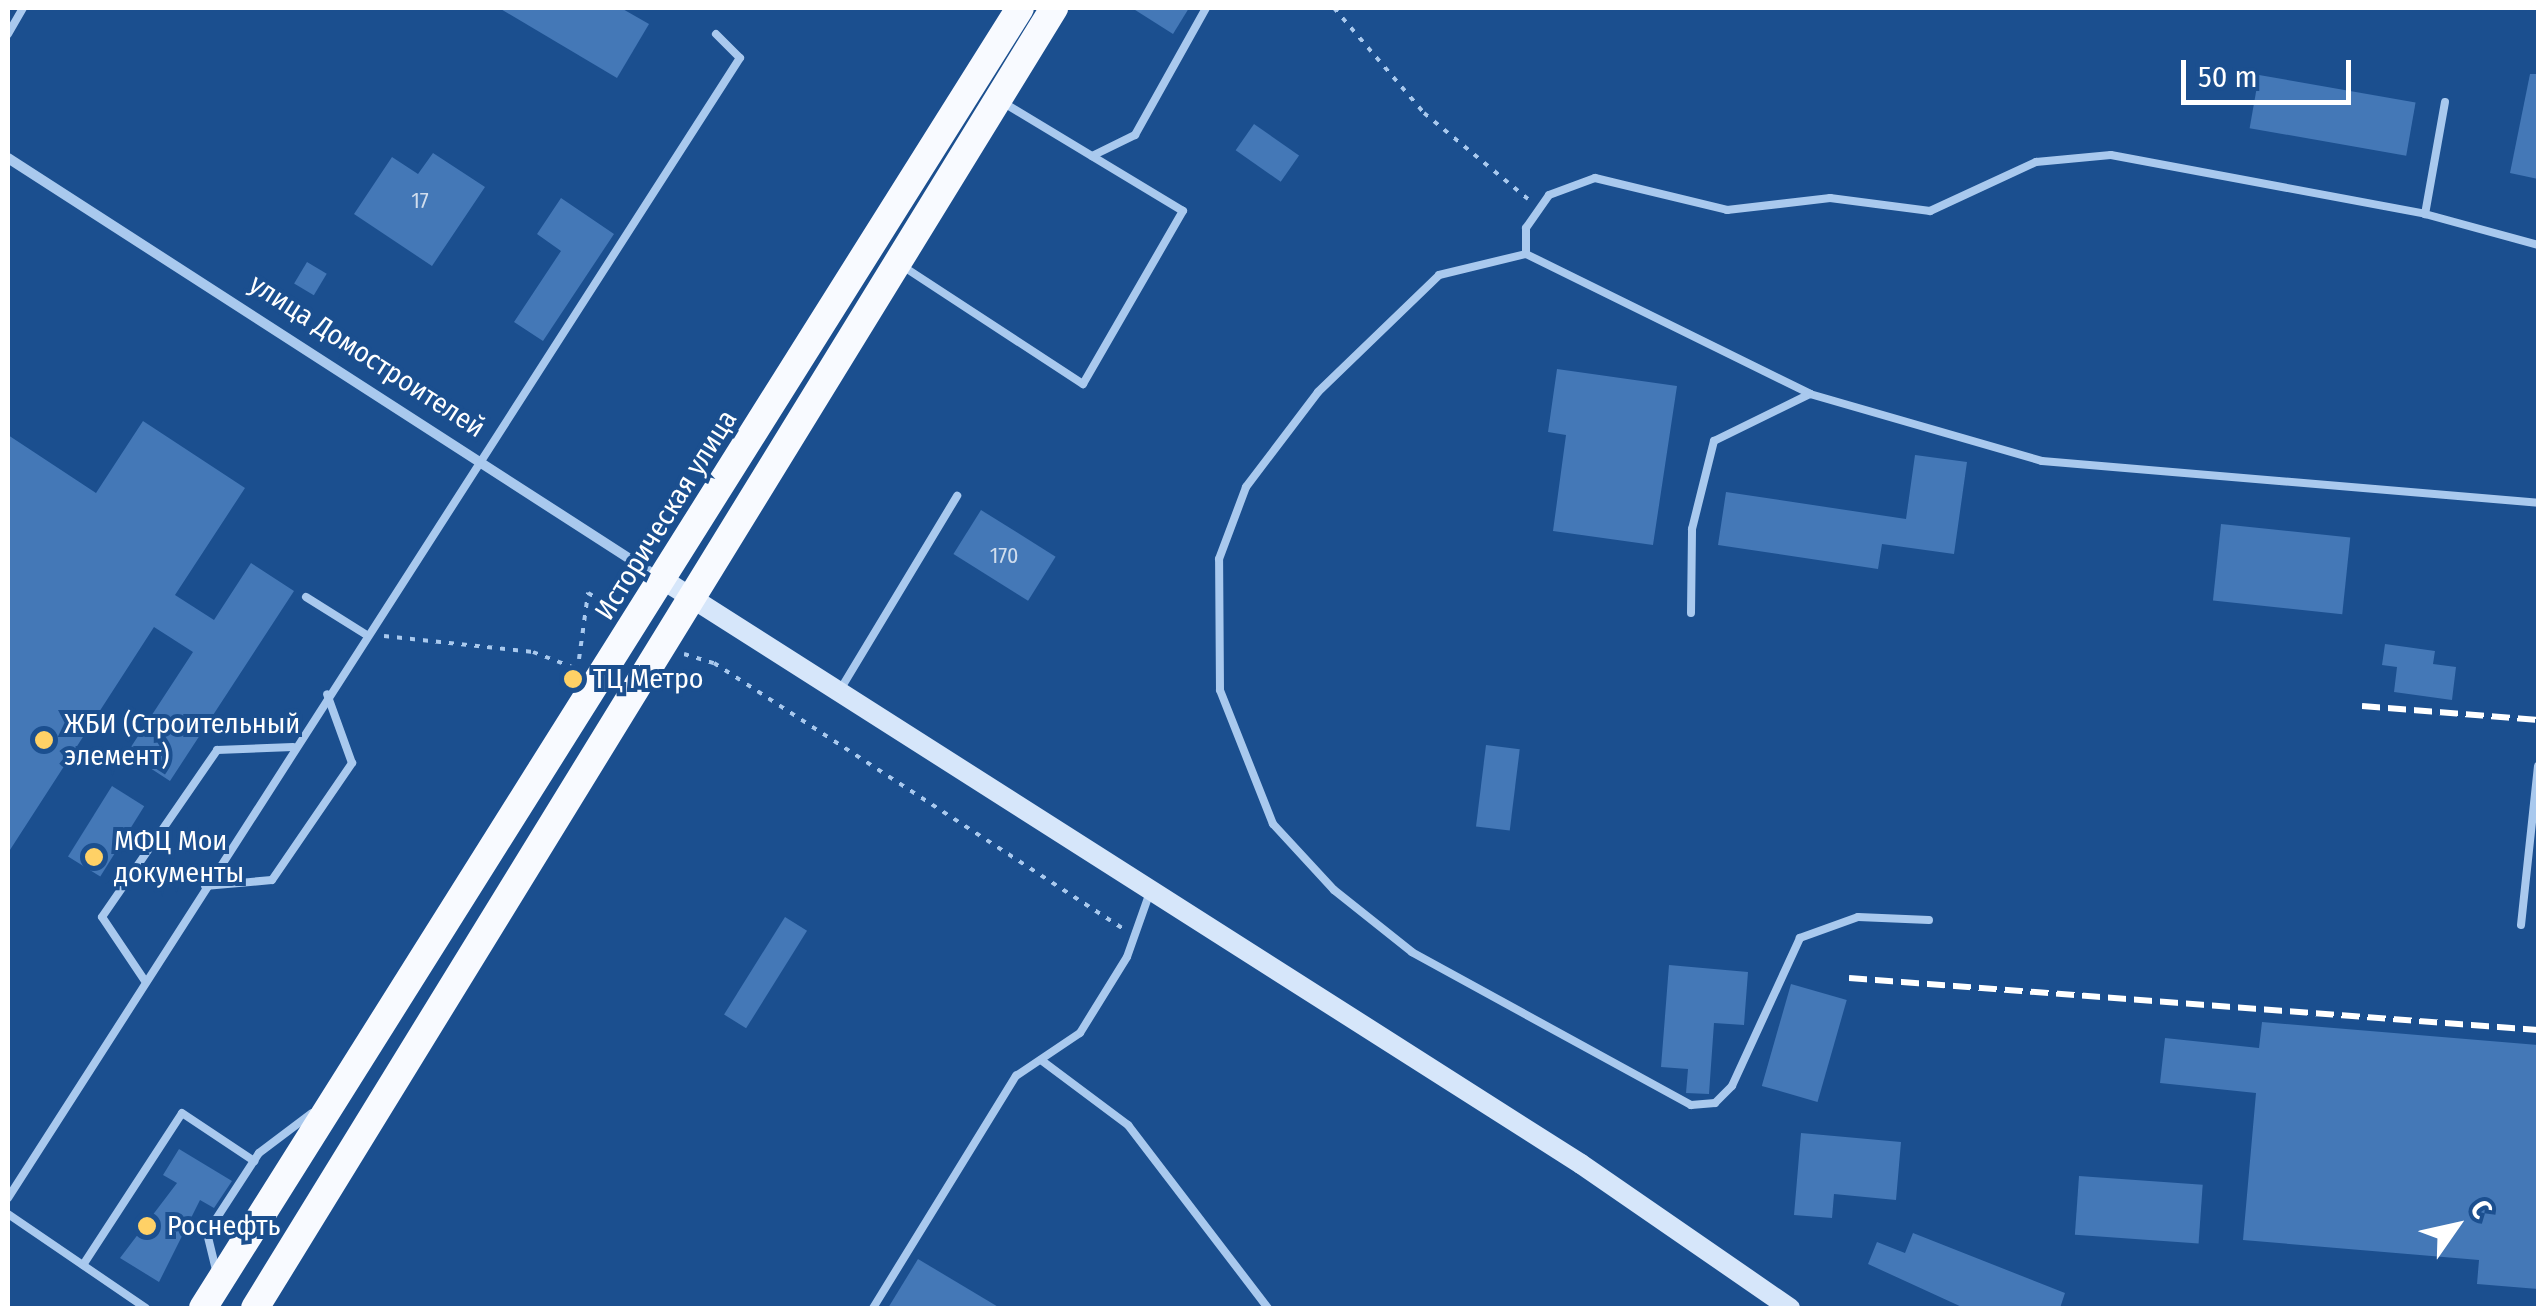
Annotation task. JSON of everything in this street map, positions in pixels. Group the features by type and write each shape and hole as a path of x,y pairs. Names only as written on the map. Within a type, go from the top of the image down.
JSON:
{"highway":[{"name":"Историческая улица","path":"203,1308 344,1091 1020,8"},
{"path":"255,1308 696,602 1002,101 1054,8"}],"main road":[{"name":"улица Домостроителей","path":"662,579 1149,894 1582,1164 1790,1308"}],"street":[{"name":"улица Домостроителей","path":"8,158 662,579"}],"lane":[{"path":"8,34 23,8"},
{"path":"1092,156 1136,135 1206,8"},
{"path":"8,1198 476,458 740,58 716,34"},
{"path":"901,266 1083,384 1183,211 1002,101"},
{"path":"2425,214 2446,102"},
{"path":"1526,254 1526,228 1540,208 1595,178 1726,210 1830,198 1930,211 2036,162 2111,155 2425,214 2538,245"},
{"path":"1929,920 1858,917 1800,938 1732,1086 1716,1103 1691,1105 1412,952 1334,890 1273,824 1238,754 1212,622 1219,559 1246,486 1318,392 1438,275 1526,254 1810,394 2042,461 2538,503"},
{"path":"1691,614 1692,529 1714,441 1810,394"},
{"path":"838,694 958,496"},
{"path":"306,597 364,634"},
{"path":"205,886 272,880 352,763 327,694"},
{"path":"145,981 102,917 218,750 293,747"},
{"path":"2521,925 2538,766"},
{"path":"873,1308 1016,1076 1080,1033 1134,936 1149,894"},
{"path":"1040,1060 1128,1125 1268,1308"},
{"path":"220,1283 207,1233 254,1161 344,1091"},
{"path":"83,1265 182,1113 254,1161"},
{"path":"8,1214 146,1308"}],"path":[{"path":"1334,8 1424,113 1540,208"},
{"path":"364,634 533,652 574,669 588,638 580,607 588,594 636,623"},
{"path":"670,644 702,666 714,663 1134,936"}],"building":[{"path":"499,8 621,8 649,24 617,78"},
{"path":"1132,8 1189,8 1173,34"},
{"path":"2530,74 2538,74 2538,179 2510,173"},
{"path":"2259,75 2416,103 2406,156 2250,128"},
{"path":"1254,124 1299,156 1281,182 1236,150"},
{"path":"433,153 485,187 432,266 354,214 392,157 418,174"},
{"path":"561,198 614,234 543,341 514,322 561,251 537,234"},
{"path":"307,262 327,274 314,295 294,283"},
{"path":"1557,369 1677,386 1653,545 1553,531 1566,435 1548,432"},
{"name":"ЖБИ (Строительный элемент)","path":"143,421 245,488 175,595 214,620 251,563 294,591 170,781 127,753 193,652 154,627 8,853 8,435 96,493"},
{"path":"1915,455 1967,462 1954,554 1882,544 1878,569 1718,545 1726,492 1906,519"},
{"path":"981,510 1056,557 1028,601 953,554"},
{"path":"2221,524 2350,538 2342,614 2213,601"},
{"path":"2385,644 2435,651 2433,664 2456,667 2452,700 2394,692 2397,667 2382,665"},
{"path":"1486,745 1520,749 1510,831 1476,826"},
{"path":"112,786 144,806 100,877 68,856"},
{"path":"785,917 807,931 746,1028 724,1015"},
{"path":"1669,965 1748,972 1744,1025 1714,1023 1709,1094 1686,1093 1688,1069 1661,1067"},
{"path":"1791,984 1847,1000 1818,1102 1762,1086"},
{"path":"2262,1022 2538,1045 2538,1289 2477,1284 2479,1260 2243,1240 2256,1093 2160,1083 2165,1038 2259,1048"},
{"path":"1801,1133 1901,1142 1896,1200 1834,1194 1832,1218 1794,1215"},
{"path":"179,1149 232,1181 214,1208 200,1200 159,1282 120,1258 177,1183 163,1175"},
{"path":"2079,1176 2203,1185 2199,1244 2075,1235"},
{"path":"1913,1233 2065,1293 2060,1308 1964,1308 1868,1264 1877,1242 1905,1253"},
{"path":"918,1259 1000,1308 888,1308"}],"railway":[{"path":"2362,706 2538,720"},
{"path":"1849,978 2538,1030"}],"place":[{"name":"ТЦ Метро","path":"573,679"},
{"name":"ЖБИ (Строительный элемент)","path":"44,740"},
{"name":"МФЦ Мои документы","path":"94,857"},
{"name":"Роснефть","path":"147,1226"}]}
